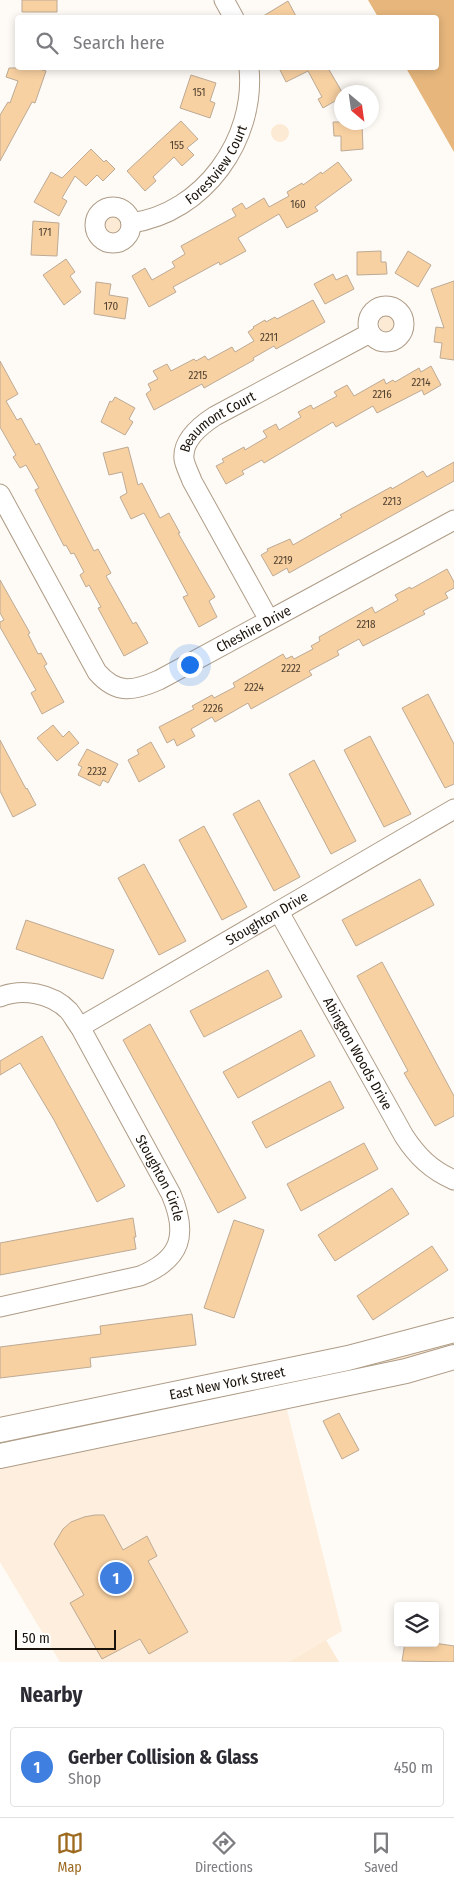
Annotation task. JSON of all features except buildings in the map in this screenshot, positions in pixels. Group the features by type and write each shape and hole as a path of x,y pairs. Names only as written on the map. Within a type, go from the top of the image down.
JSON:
{"main road":[{"name":"East New York Street","path":"0,1430 348,1358 454,1330"},
{"name":"East New York Street","path":"0,1456 406,1371 454,1357"}],"street":[{"path":"224,0 232,15"},
{"name":"Forestview Court","path":"131,222 147,220 163,214 192,196 218,172 237,142 248,100 249,70"},
{"name":"Beaumont Court","path":"269,620 192,481 184,460 185,448 201,425 215,416 370,333"},
{"name":"Cheshire Drive","path":"0,494 7,524 97,672 106,682 119,688 142,687 159,680 454,520"},
{"name":"Stoughton Drive","path":"80,1027 454,809"},
{"name":"Abington Woods Drive","path":"280,912 415,1153 426,1164 454,1180"},
{"name":"Stoughton Circle","path":"0,997 7,994 28,992 43,995 56,1001 68,1011 80,1027 171,1194 180,1221 180,1237 175,1249 167,1260 152,1271 140,1276 0,1307"}],"shaded area":[{"path":"368,0 454,0 454,152 407,70 439,70 439,15 377,15"},
{"path":"276,124 284,124 289,129 287,140 276,142 271,137 271,129"},
{"path":"113,217 121,222 122,226 117,234 113,235 105,230 104,226 109,218"},
{"path":"388,315 394,318 397,324 394,330 388,333 382,330 379,324 382,318"},
{"path":"454,1339 454,1347 387,1366 147,1414 243,1387"},
{"path":"286,1406 342,1631 289,1662 60,1662 0,1562 0,1465"},
{"path":"326,1640 339,1662 289,1662"}],"place":[{"name":"Gerber Collision & Glass","path":"116,1578"}]}
